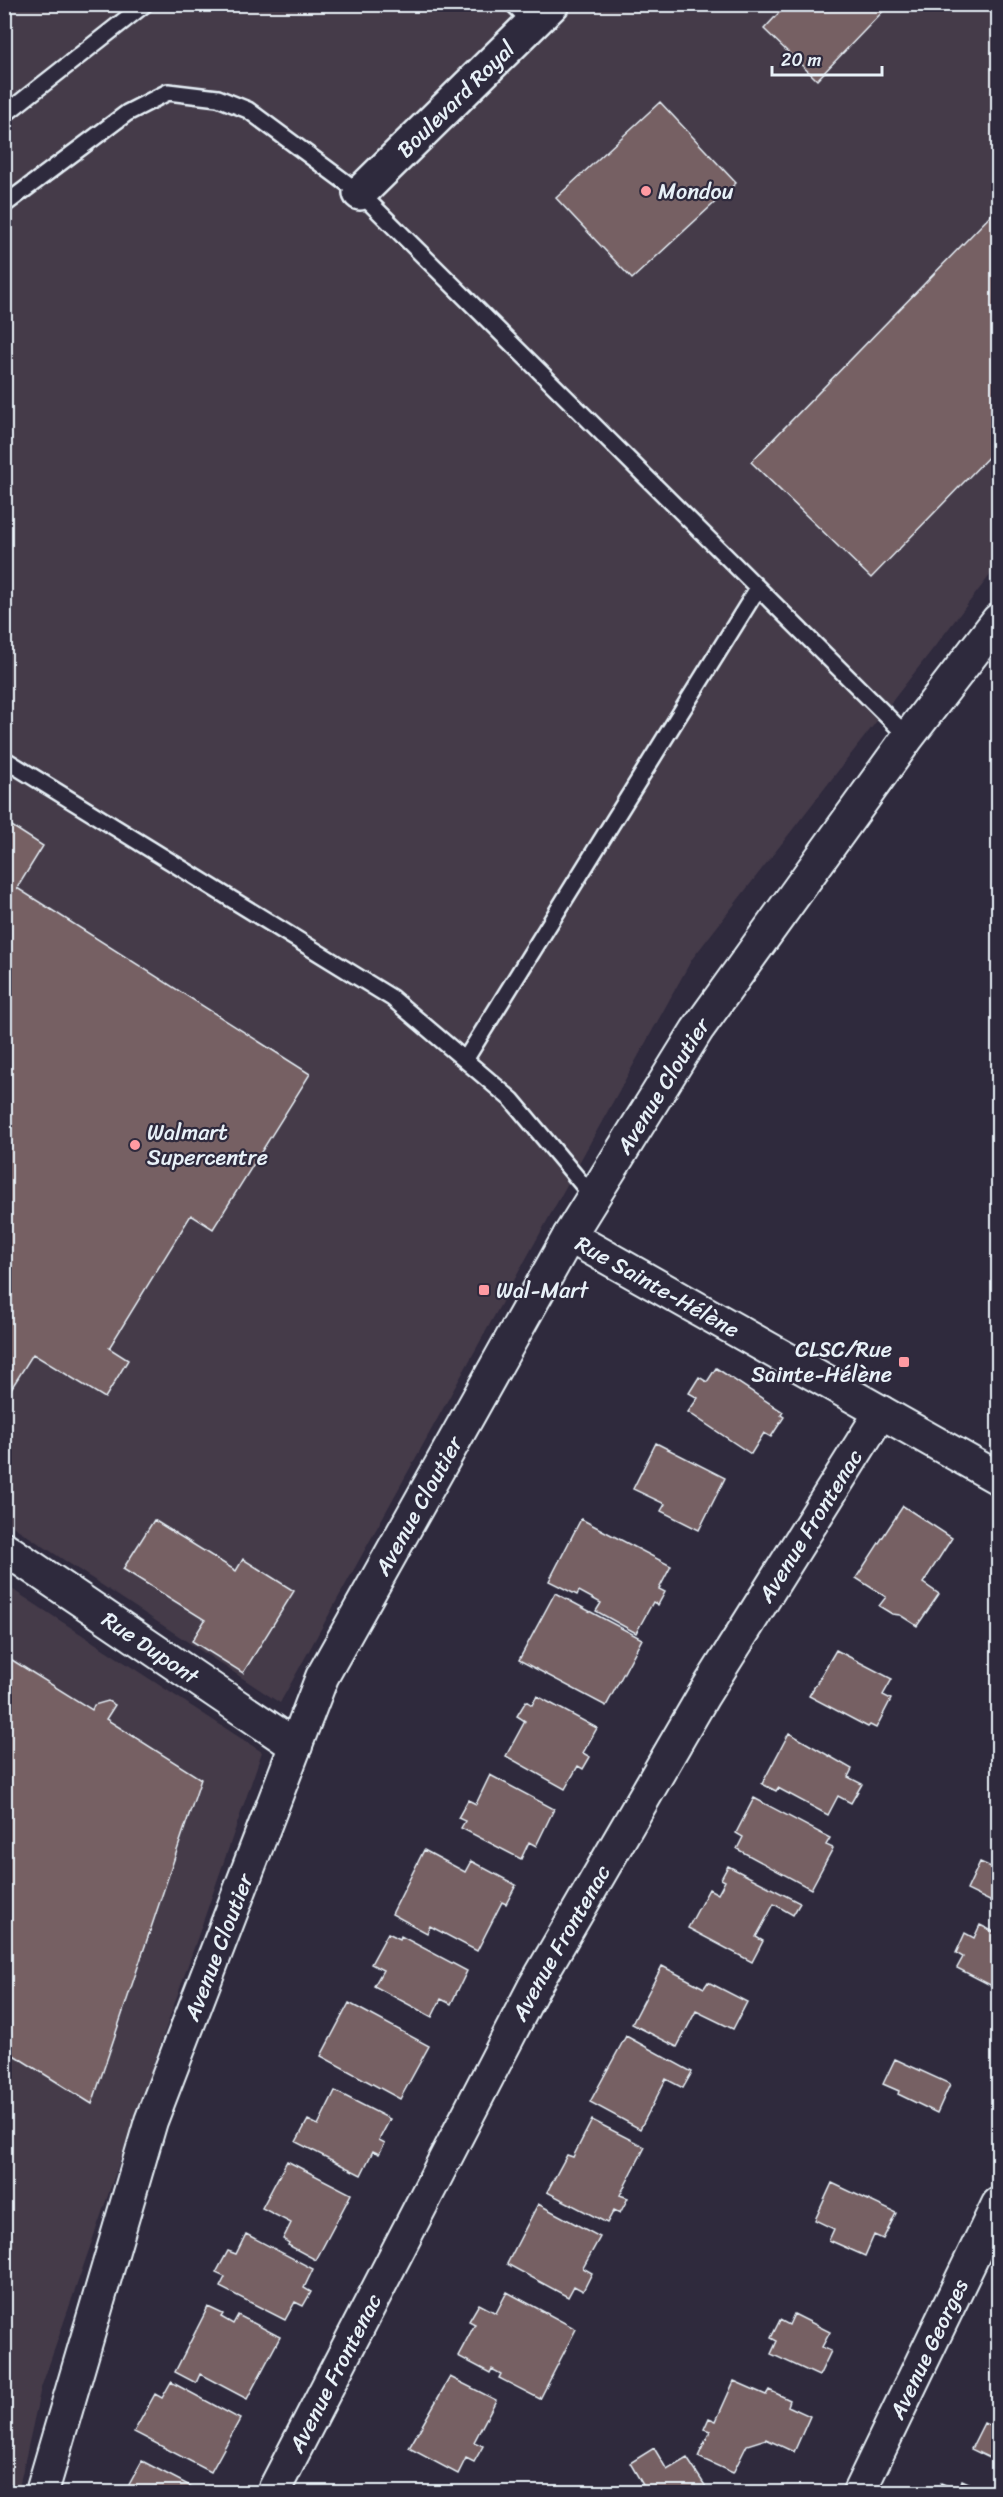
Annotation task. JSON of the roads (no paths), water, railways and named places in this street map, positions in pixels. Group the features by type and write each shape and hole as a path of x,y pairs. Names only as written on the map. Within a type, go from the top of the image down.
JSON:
{"street":[{"name":"Boulevard Royal","path":"360,193 532,11"},
{"name":"Avenue Cloutier","path":"42,2493 152,2121 322,1677 569,1236 697,1030 908,737 999,620"},
{"name":"Rue Sainte-Hélène","path":"569,1236 999,1478"},
{"name":"Avenue Frontenac","path":"273,2493 534,1987 703,1696 881,1412"},
{"name":"Rue Dupont","path":"4,1548 296,1746"},
{"name":"Avenue Georges","path":"859,2493 999,2204"}],"lane":[{"path":"4,115 145,4"},
{"path":"4,205 127,113 168,92 218,98 248,110 360,193 908,737"},
{"path":"465,1060 758,588"},
{"path":"4,759 392,998 512,1100 593,1197"}],"place":[{"name":"Mondou","path":"646,191"},
{"name":"Walmart Supercentre","path":"135,1145"},
{"name":"Wal-Mart","path":"484,1290"},
{"name":"CLSC/Rue Sainte-Hélène","path":"904,1362"}]}
